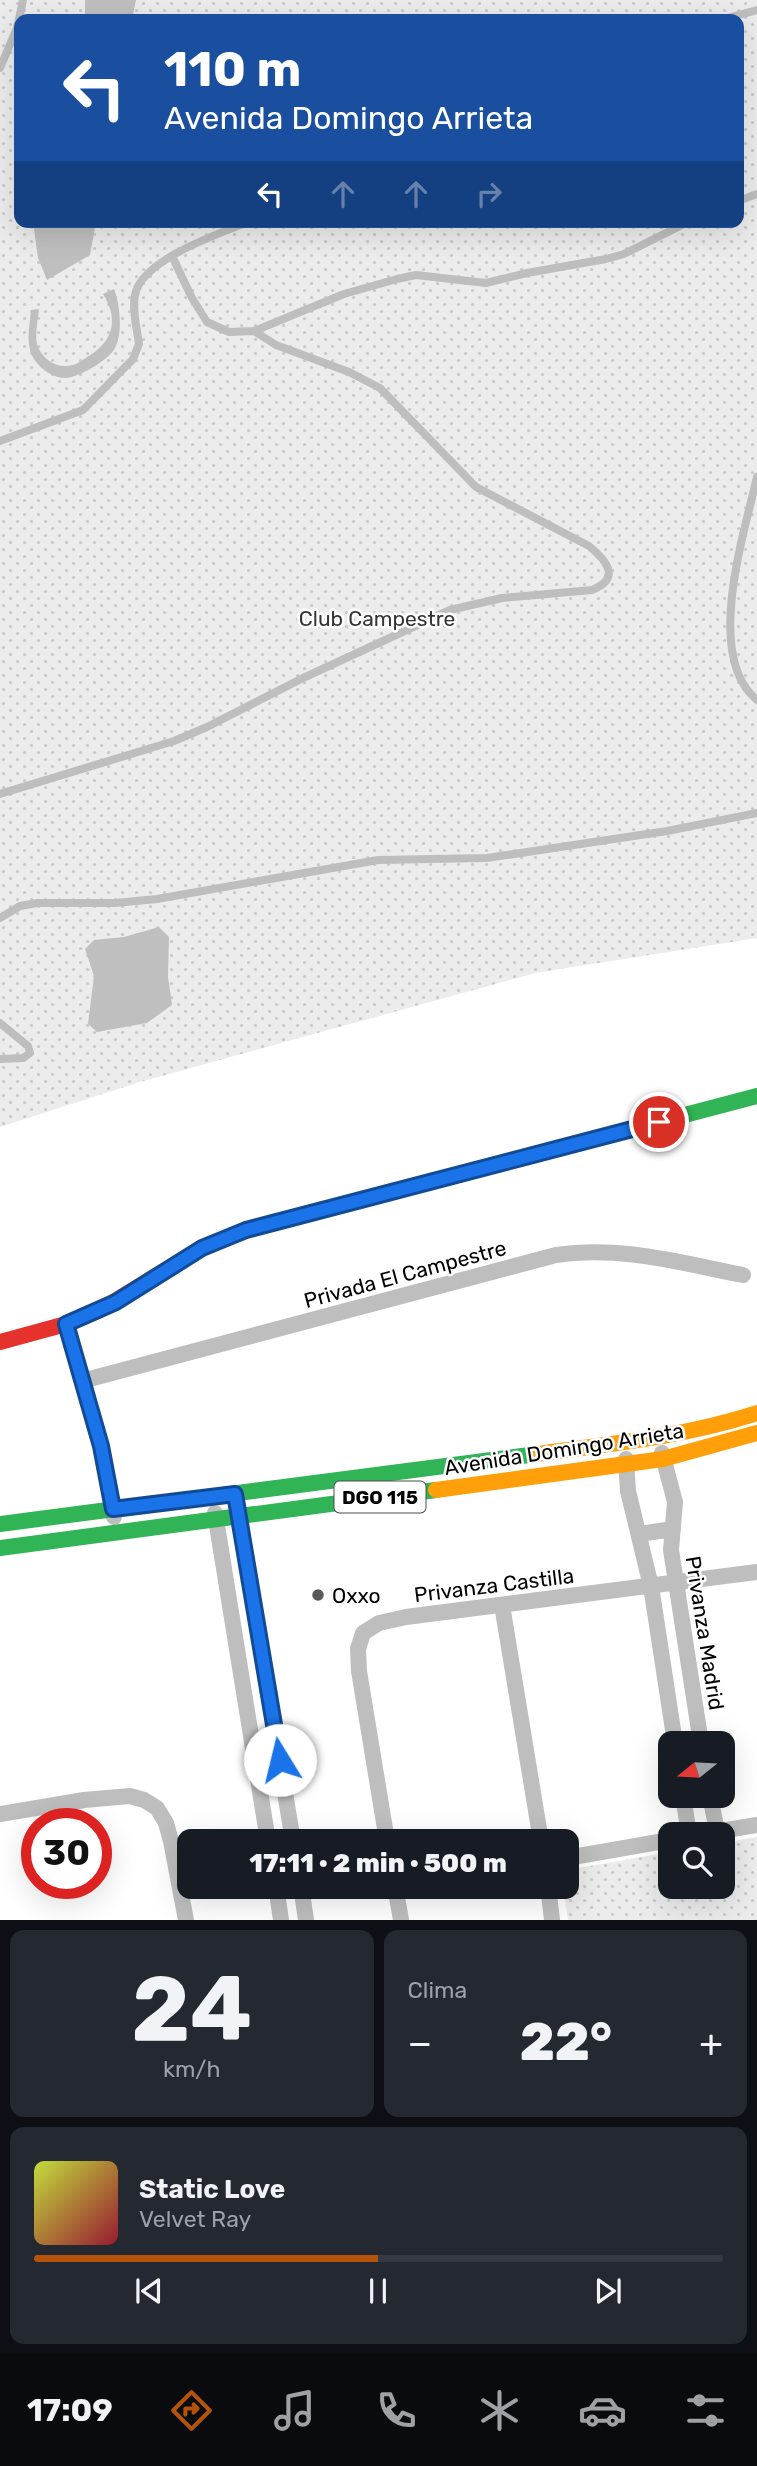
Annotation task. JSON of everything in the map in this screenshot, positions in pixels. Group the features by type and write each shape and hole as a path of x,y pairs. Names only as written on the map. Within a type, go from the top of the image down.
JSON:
{"main road":[{"path":"0,1342 66,1324 116,1302 202,1248 246,1230 757,1096"},
{"name":"Avenida Domingo Arrieta","path":"0,1524 625,1442 723,1423 757,1413"},
{"name":"Avenida Domingo Arrieta","path":"0,1548 626,1465 663,1459 757,1433"}],"street":[{"name":"Privada El Campestre","path":"82,1381 556,1255 584,1251 618,1251 743,1275"},
{"path":"66,1324 101,1446 116,1533"},
{"name":"Privanza Madrid","path":"658,1437 675,1502 671,1550 699,1731"},
{"path":"625,1442 628,1490 651,1587 673,1731"},
{"path":"235,1494 291,1829"},
{"path":"212,1497 266,1829"},
{"path":"639,1534 673,1529"},
{"name":"Privanza Castilla","path":"385,1829 359,1671 358,1649 363,1633 379,1623 406,1617 757,1572"},
{"path":"502,1605 539,1829"},
{"path":"0,1814 83,1800 130,1796 144,1800 157,1808 166,1823 172,1841 186,1920"},
{"path":"735,1829 757,1825"},
{"path":"579,1856 658,1842"},
{"path":"278,1899 281,1920"},
{"path":"303,1899 306,1920"},
{"path":"397,1899 401,1920"},
{"path":"550,1899 552,1920"}],"lane":[{"path":"0,68 14,35"},
{"path":"0,441 83,410 91,404 133,359 139,344 135,292 148,272 172,257 235,228"},
{"path":"172,257 207,322 229,332 254,331 344,294 397,279 416,275 486,283 624,254 676,228"},
{"path":"0,794 196,732 303,678 450,610 502,598 592,590 600,587 609,574 605,559 589,546 476,487 380,388 349,372 276,345 254,331"},
{"path":"757,477 730,605 732,652 737,675 746,692 757,700"},
{"path":"0,918 20,906 37,902 115,903 157,898 378,860 487,858 643,835 757,813"},
{"path":"0,1023 28,1045 30,1054 23,1058 0,1059"}],"green space":[{"name":"Club Campestre","path":"0,0 757,0 757,938 535,973 140,1082 0,1127"},
{"path":"757,1837 757,1920 568,1920 565,1899 579,1899 579,1868 658,1854 658,1899 735,1899 735,1841"}],"shaded area":[{"path":"85,0 136,0 133,14 85,14"},
{"path":"34,228 95,228 90,255 47,280 38,258"},
{"path":"114,289 120,327 118,342 112,353 93,368 71,377 54,376 40,366 33,358 30,348 31,310 39,309 36,339 44,356 57,365 73,365 96,351 108,338 111,313 103,294"},
{"path":"159,927 169,937 168,977 172,1005 147,1023 97,1032 88,1024 94,976 85,949 94,940 124,937"}],"traffic: fast":[{"path":"388,1193 757,1096"},
{"path":"0,1524 537,1454"},
{"path":"0,1548 436,1490"}],"traffic: slow":[{"path":"537,1454 676,1433 757,1413"},
{"path":"436,1490 663,1459 757,1433"}],"traffic: jam":[{"path":"0,1342 66,1324 100,1310 202,1248 246,1230 388,1193"}],"place":[{"name":"Oxxo","path":"318,1595"}],"route":[{"path":"280,1760 235,1494 113,1509 101,1446 66,1324 116,1302 202,1248 246,1230 659,1122"}]}
